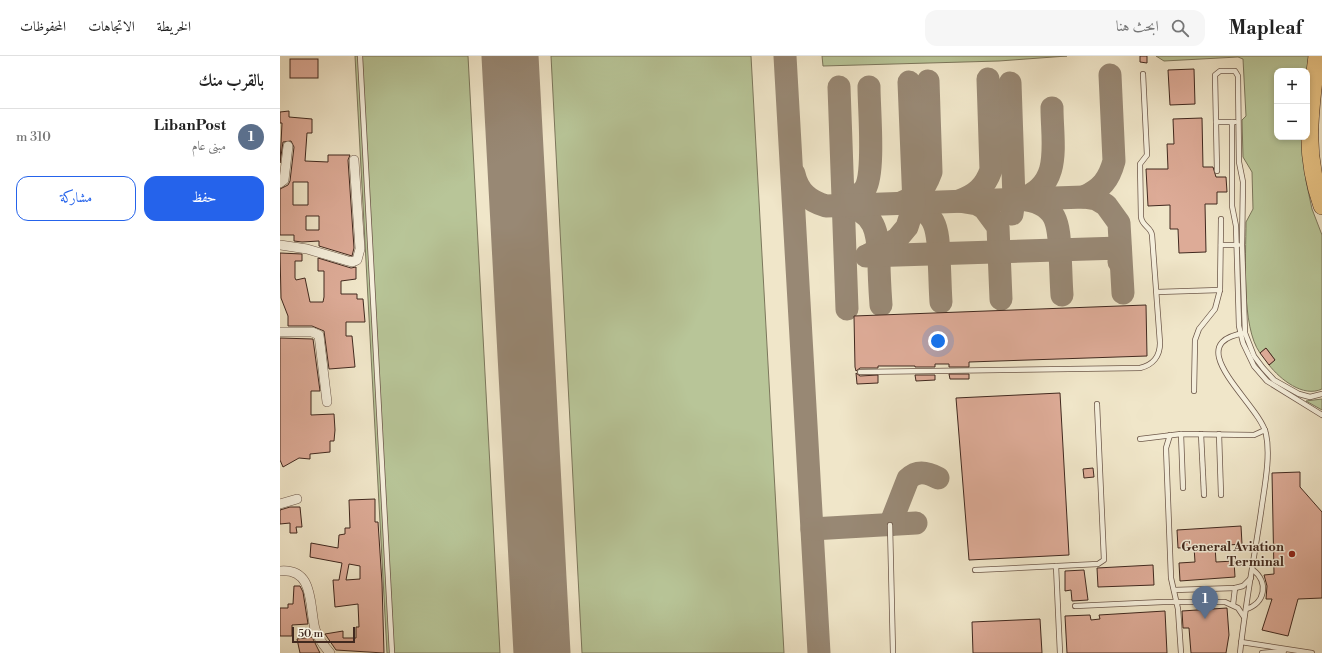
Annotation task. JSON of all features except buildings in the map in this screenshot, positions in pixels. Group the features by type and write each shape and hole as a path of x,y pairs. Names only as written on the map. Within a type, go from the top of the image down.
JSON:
{"highway":[{"path":"1317,56 1309,127 1310,164 1314,185 1322,206"}],"street":[{"path":"280,184 284,180 288,146"},
{"path":"280,245 307,249 352,262 357,260 360,249 354,160"},
{"path":"280,332 312,332 319,335 327,402"},
{"path":"280,504 297,498"},
{"path":"280,571 292,571 304,578 308,585 310,608 316,631 320,640 330,653"}],"lane":[{"path":"360,56 392,653"},
{"path":"1217,171 1215,75 1220,71 1235,71 1238,74 1239,162 1242,176 1243,206 1239,245"},
{"path":"860,372 1145,366 1154,361 1160,348 1152,232 1142,222 1141,216 1140,164 1147,155 1143,74"},
{"path":"1216,122 1239,122"},
{"path":"1232,122 1232,206 1239,245 1243,334 1251,360 1262,377 1272,386 1322,415"},
{"path":"1232,176 1242,176"},
{"path":"1194,391 1195,340 1199,329 1215,309 1220,290 1221,219"},
{"path":"1221,245 1239,245"},
{"path":"1157,292 1220,290"},
{"path":"1243,334 1254,356 1274,380 1299,394 1310,397 1322,394"},
{"path":"1240,653 1265,479 1267,445 1265,430 1261,420 1220,365 1218,357 1218,350 1224,340 1243,334"},
{"path":"975,570 1098,564 1102,562 1105,557 1097,404"},
{"path":"1140,439 1181,434 1254,435 1265,430"},
{"path":"1181,434 1183,488"},
{"path":"1201,434 1204,495"},
{"path":"1219,434 1221,495"},
{"path":"1170,435 1166,448 1171,578 1177,602 1180,653"},
{"path":"890,525 893,653"},
{"path":"1056,566 1060,653"},
{"path":"1246,609 1251,608 1260,600 1264,590 1261,578 1253,570"},
{"path":"1174,590 1235,588 1247,584 1251,577"},
{"path":"1233,605 1235,588"},
{"path":"1075,606 1177,602 1225,602 1233,605 1244,617"},
{"path":"1241,642 1312,653"},
{"path":"1262,653 1283,651 1296,653"}],"green space":[{"path":"355,56 468,56 500,653 387,653"},
{"path":"551,56 751,56 784,653 582,653"},
{"path":"822,56 1067,56 999,61 823,66"},
{"path":"1156,56 1309,56 1307,68 1274,68 1274,140 1302,140 1306,181 1312,209 1322,235 1322,389 1307,391 1300,389 1292,386 1279,376 1269,365 1275,360 1266,348 1260,353 1254,341 1250,326 1247,309 1245,272 1246,222 1253,209 1252,172 1243,157 1242,120 1246,116 1243,59 1238,57 1164,61"},
{"path":"1322,399 1322,410 1306,401"}],"taxiway":[{"path":"785,56 819,653"},
{"path":"1084,197 1095,191 1104,183 1110,174 1114,161 1110,75"},
{"path":"988,79 991,170 989,176 979,190 959,201 977,204 984,208 998,227 1001,299"},
{"path":"928,81 931,172 926,184 920,192 901,203 913,206 929,215 936,229 939,248 941,302"},
{"path":"870,254 897,239 907,227 914,205 909,82"},
{"path":"1010,83 1014,199 1012,214"},
{"path":"839,87 847,309"},
{"path":"869,87 871,155 868,181 865,189 860,194 843,205 862,212 869,218 873,225 878,241 881,305"},
{"path":"1052,108 1053,149 1049,174 1044,184 1034,193 1021,199 1033,201 1043,205 1054,217 1059,234 1062,295"},
{"path":"794,174 801,191 809,198 826,206 1084,197 1096,199 1106,205 1119,223 1123,293"},
{"path":"866,256 1120,248 1119,262"},
{"path":"890,525 908,479 911,476 922,473 930,474 938,478"},
{"path":"812,529 916,523"}],"runway":[{"path":"510,56 542,653"}],"place":[{"name":"General Aviation Terminal","path":"1292,554"},
{"name":"LibanPost","path":"1205,619"}]}
